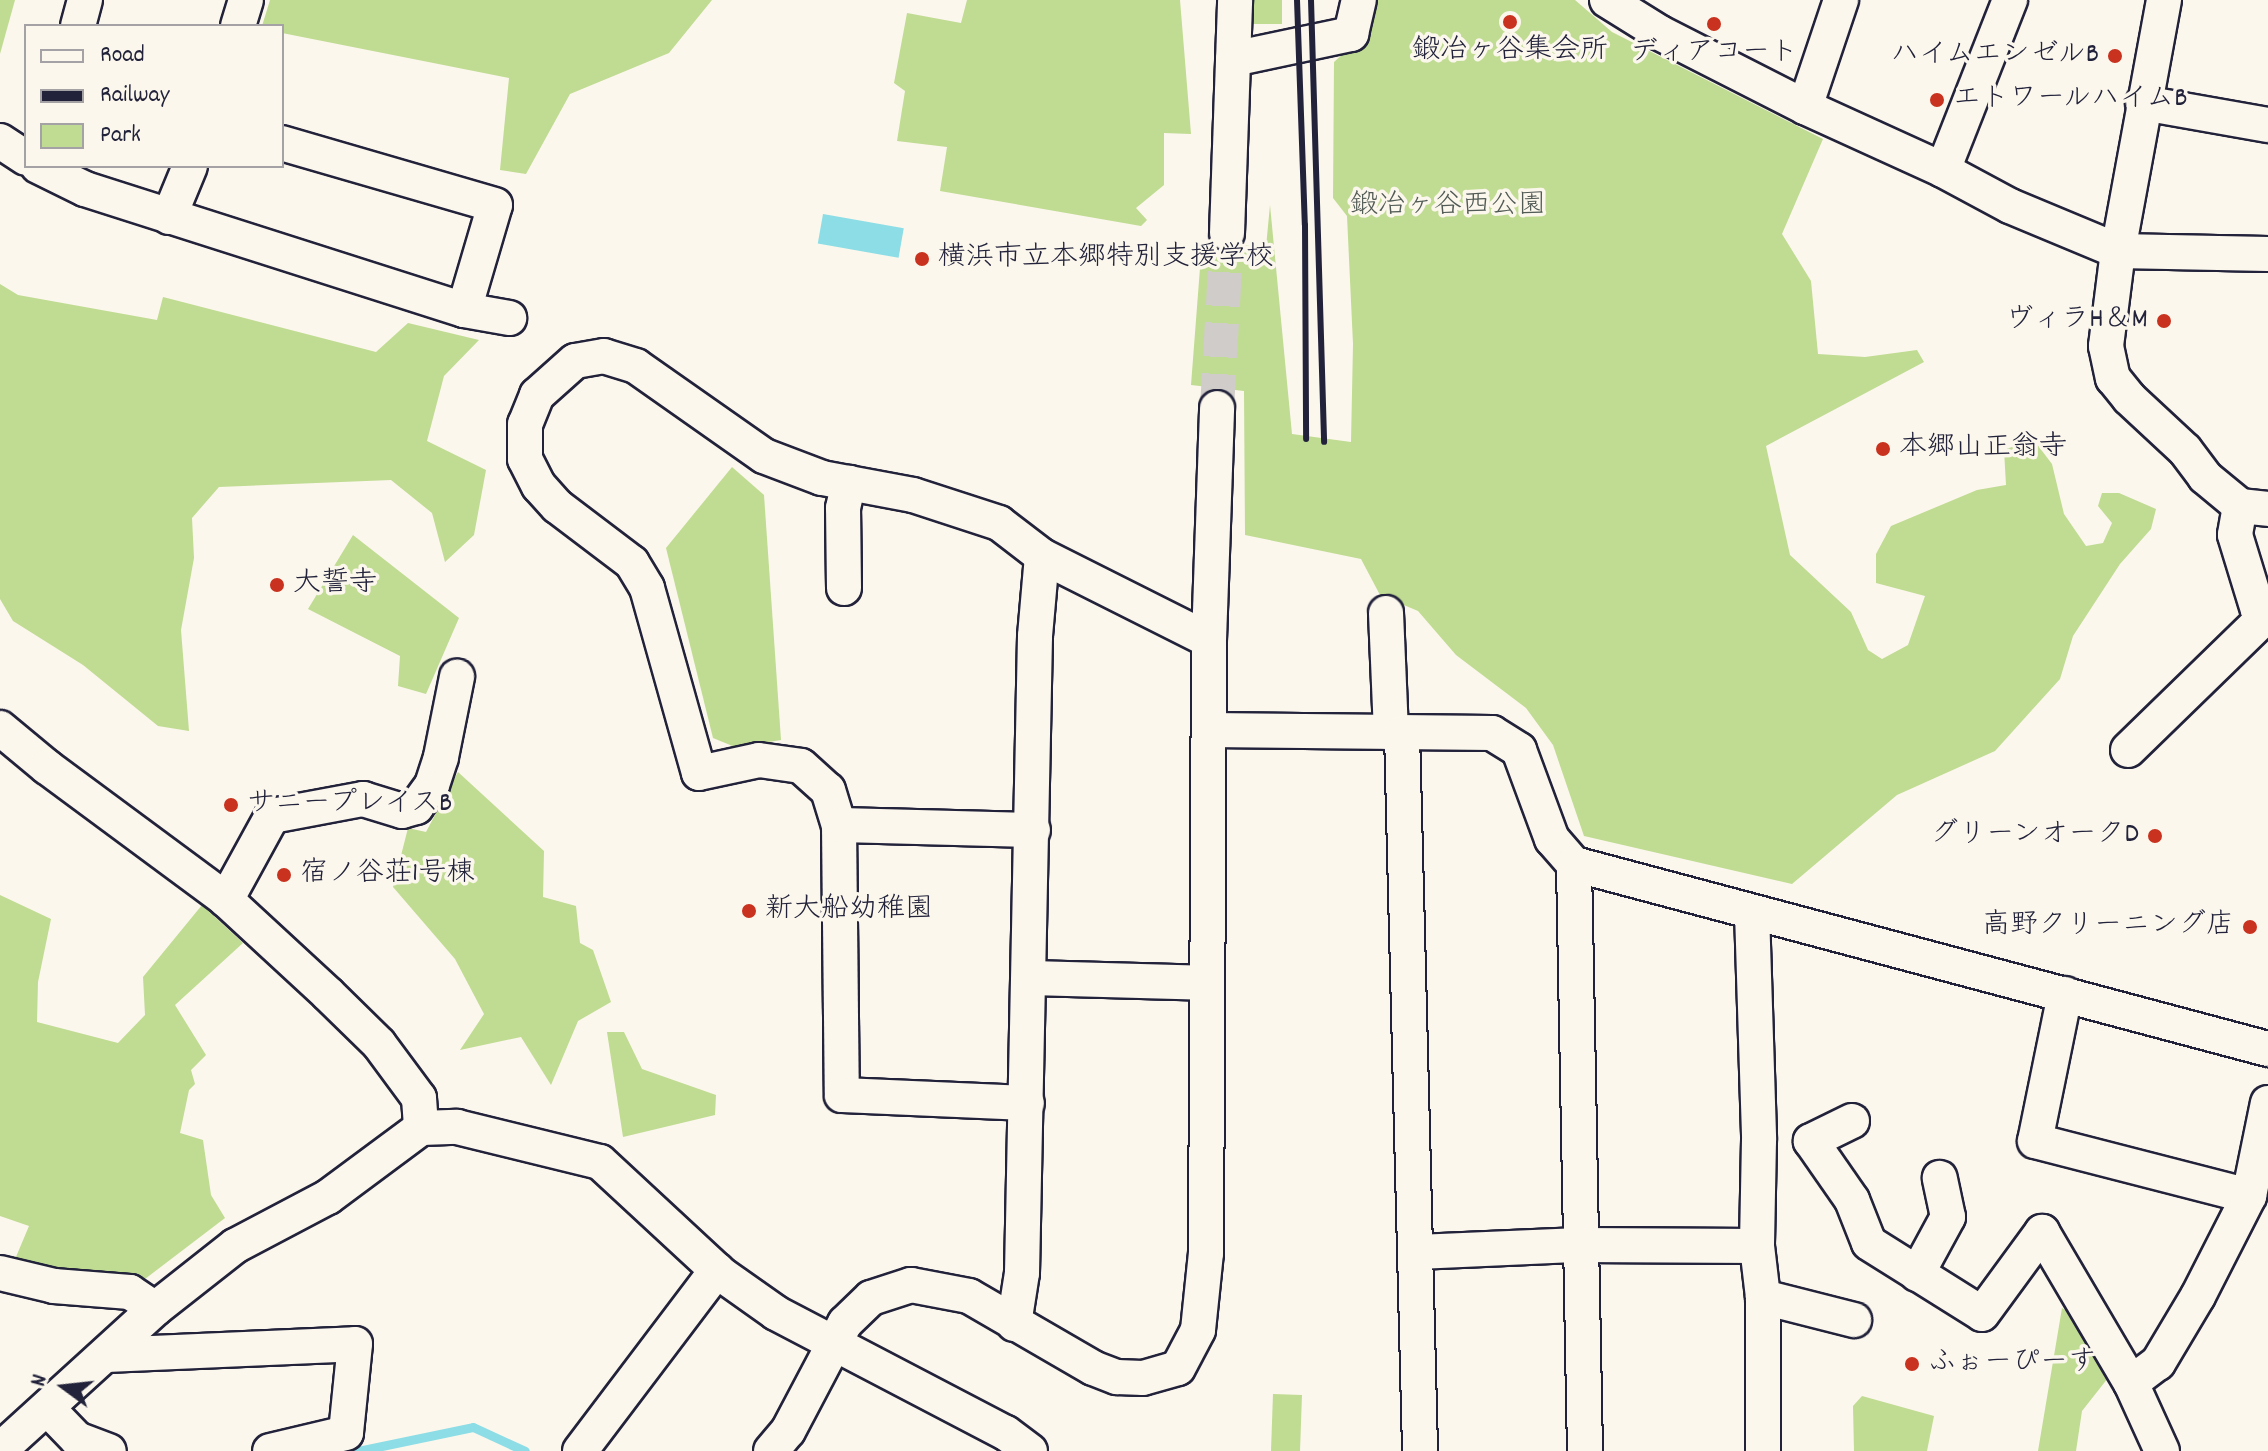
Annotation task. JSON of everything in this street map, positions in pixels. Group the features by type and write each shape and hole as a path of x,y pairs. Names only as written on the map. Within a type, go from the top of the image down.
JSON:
{"street":[{"path":"79,24 85,0"},
{"path":"239,24 246,0"},
{"path":"1227,233 1235,0"},
{"path":"1233,59 1351,34 1359,0"},
{"path":"1607,0 1660,33 1805,107 1943,170 2010,206 2118,251 2268,254"},
{"path":"1805,107 1841,0"},
{"path":"1943,170 2010,0"},
{"path":"2128,750 2267,616 2258,610 2235,535 2254,508 2205,477 2185,450 2129,398 2113,378 2106,346 2118,251 2164,0"},
{"path":"2143,103 2268,125"},
{"path":"0,141 24,157"},
{"path":"284,144 495,205 464,310"},
{"path":"42,168 85,189 169,217 464,310 509,318"},
{"path":"169,217 189,168"},
{"path":"1027,1103 842,1095 839,825 828,790 801,766 759,760 699,773 647,588 632,563 557,506 539,486 525,459 525,424 537,395 575,361 604,356 636,366 764,456 822,478 913,495 999,523 1042,556 1209,640"},
{"path":"771,1451 788,1431 845,1323 871,1298 911,1285 969,1296 1093,1368 1117,1377 1143,1378 1178,1368 1198,1330 1206,1253 1209,640 1217,408"},
{"path":"844,588 843,508 849,483"},
{"path":"1014,1324 1022,1273 1035,636 1042,556"},
{"path":"1386,613 1397,733 1417,1252 1420,1451"},
{"path":"226,900 272,816 363,799 402,811 416,807 432,785 441,757 457,677"},
{"path":"0,728 47,767 226,900 379,1044 419,1098 421,1128"},
{"path":"1209,730 1492,733 1519,750 1552,839 1574,864 2268,1049"},
{"path":"839,825 1033,830"},
{"path":"1574,864 1585,1451"},
{"path":"1752,912 1759,1140 1757,1246 1763,1297 1763,1451"},
{"path":"1030,978 1205,983"},
{"path":"2065,994 2035,1141 2249,1196"},
{"path":"2131,1383 2158,1363 2198,1296 2249,1196 2268,1103"},
{"path":"1852,1121 1811,1141 1852,1200 1869,1243 1982,1314 2042,1232 2131,1383 2162,1451"},
{"path":"0,1450 155,1309 235,1246 328,1197 421,1128 457,1127 600,1162 717,1270 776,1313 1006,1433 1030,1451"},
{"path":"1917,1274 1948,1217 1940,1178"},
{"path":"1417,1252 1580,1245 1757,1246"},
{"path":"580,1451 717,1270"},
{"path":"0,1273 54,1286 130,1292 155,1309"},
{"path":"1763,1297 1854,1320"},
{"path":"106,1355 355,1344 346,1433 270,1451"},
{"path":"48,1409 77,1439 109,1451"}],"green space":[{"path":"0,0 15,0 0,54"},
{"path":"270,0 712,0 669,53 570,94 526,174 500,170 509,78 284,33 284,24 263,24"},
{"path":"967,0 1180,0 1191,134 1164,133 1164,185 1136,208 1147,220 1141,226 940,191 947,147 897,141 905,91 894,83 907,13 961,23"},
{"path":"1245,0 1282,0 1282,24 1245,24"},
{"name":"鍛冶ヶ谷西公園","path":"1376,0 1575,0 1612,32 1823,139 1782,234 1811,281 1818,354 1865,357 1917,350 1924,362 1766,446 1790,555 1851,612 1868,650 1882,659 1908,645 1925,596 1876,583 1876,554 1891,526 1977,490 2006,485 2004,450 2033,439 2052,464 2064,514 2086,546 2103,543 2112,523 2098,506 2102,493 2119,493 2156,509 2151,529 2120,564 2073,636 2060,679 1995,751 1897,795 1792,884 1584,836 1553,745 1526,708 1456,655 1418,611 1380,595 1361,559 1245,535 1244,391 1191,385 1202,242 1266,247 1270,205 1292,434 1351,442 1353,344 1347,216 1333,198 1334,62 1365,34"},
{"path":"0,284 18,295 157,320 163,297 376,352 408,323 479,340 444,376 427,441 486,470 474,535 445,562 432,513 391,480 219,487 192,518 194,558 181,630 189,731 158,726 83,665 13,621 0,599"},
{"path":"732,467 764,495 781,740 735,747 713,738 666,548"},
{"path":"353,535 459,618 426,694 398,686 400,656 308,609"},
{"path":"458,772 544,851 543,897 576,906 580,943 593,950 611,1002 578,1021 551,1085 521,1037 460,1050 484,1014 455,959 393,887 408,828 426,832"},
{"path":"0,895 51,919 38,982 37,1022 118,1043 145,1015 143,977 202,905 243,943 175,1005 206,1055 191,1070 195,1084 189,1090 180,1133 203,1140 211,1195 225,1218 141,1282 13,1264 29,1226 0,1216"},
{"path":"607,1032 624,1032 642,1069 716,1095 715,1115 623,1137"},
{"path":"2062,1308 2080,1319 2108,1378 2082,1411 2076,1451 2038,1451"},
{"path":"1273,1394 1302,1395 1300,1451 1271,1451"},
{"path":"1862,1396 1934,1416 1927,1451 1854,1451 1853,1406"}],"water":[{"path":"823,214 904,228 899,258 818,244"}],"waterway":[{"path":"358,1451 473,1427 525,1451"}],"tunnel":[{"path":"1217,408 1227,233"}],"railway":[{"path":"1297,0 1305,225 1306,439"},
{"path":"1311,0 1324,442"}],"place":[{"name":"鍛冶ヶ谷集会所","path":"1510,22"},
{"name":"ディアコート","path":"1714,24"},
{"name":"ハイムエンゼルB","path":"2115,56"},
{"name":"エトワールハイムB","path":"1937,100"},
{"name":"横浜市立本郷特別支援学校","path":"922,259"},
{"name":"ヴィラH＆M","path":"2164,321"},
{"name":"本郷山正翁寺","path":"1883,449"},
{"name":"大誓寺","path":"277,585"},
{"name":"サニープレイスB","path":"231,805"},
{"name":"グリーンオークD","path":"2155,836"},
{"name":"宿ノ谷荘1号棟","path":"284,875"},
{"name":"新大船幼稚園","path":"749,911"},
{"name":"高野クリーニング店","path":"2250,927"},
{"name":"ふぉーぴーす","path":"1912,1364"}]}
